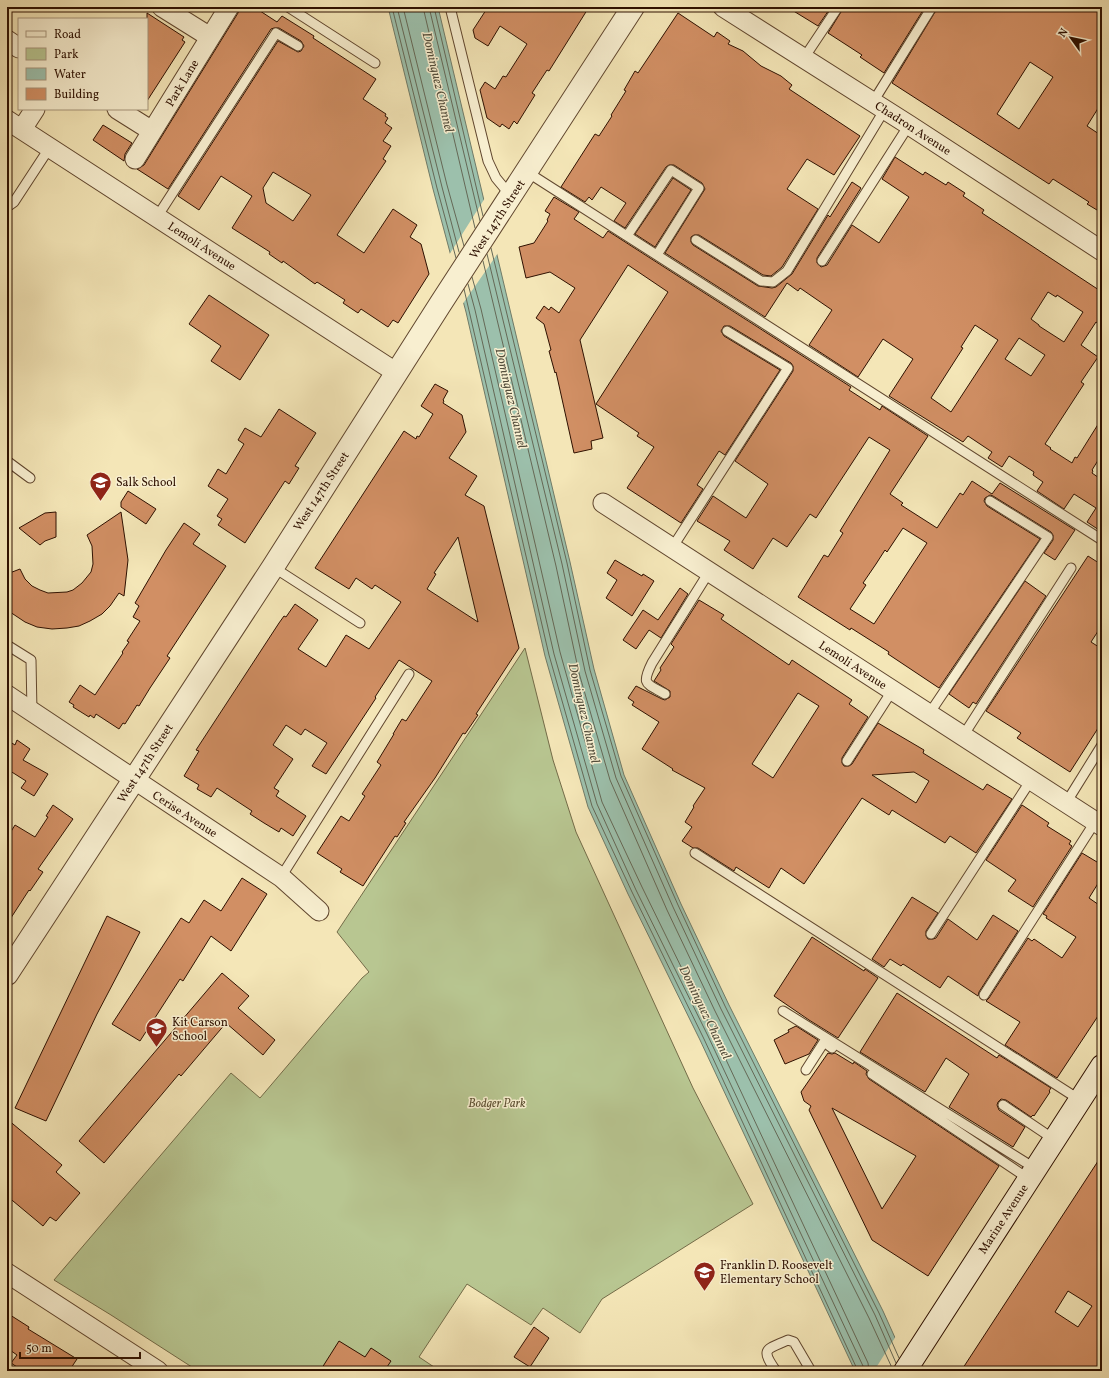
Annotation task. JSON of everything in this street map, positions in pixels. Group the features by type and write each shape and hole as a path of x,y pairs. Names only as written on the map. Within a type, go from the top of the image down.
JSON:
{"street":[{"path":"162,7 210,37"},
{"name":"Park Lane","path":"135,159 229,7"},
{"name":"West 147th Street","path":"7,974 273,566 634,7"},
{"name":"Chadron Avenue","path":"723,7 879,105 1101,248"},
{"path":"7,40 18,47"},
{"path":"15,124 34,110"},
{"path":"119,110 152,131"},
{"name":"Lemoli Avenue","path":"15,124 397,373"},
{"name":"Lemoli Avenue","path":"603,503 1098,824"},
{"name":"Cerise Avenue","path":"7,695 281,877 319,911"},
{"name":"Marine Avenue","path":"912,1365 1102,1066"},
{"path":"7,1273 158,1371"}],"lane":[{"path":"288,7 375,63"},
{"path":"450,7 488,161 496,178 511,196"},
{"path":"804,58 838,7"},
{"path":"696,240 761,281 773,282 787,271 932,7"},
{"path":"157,217 276,33 298,46"},
{"path":"822,261 909,125"},
{"path":"7,207 14,202 50,147"},
{"path":"627,236 671,170 699,188 657,255"},
{"path":"527,172 1102,540"},
{"path":"672,548 788,368 727,330"},
{"path":"7,461 30,478"},
{"path":"929,714 1048,537 990,501"},
{"path":"273,566 360,623"},
{"path":"963,736 1071,568"},
{"path":"664,694 647,683 645,679 646,674 709,572"},
{"path":"7,644 31,660 32,712"},
{"path":"281,877 410,674"},
{"path":"847,761 892,691"},
{"path":"1066,803 1102,745"},
{"path":"931,934 1031,780"},
{"path":"984,995 1098,824"},
{"path":"694,853 1080,1100"},
{"path":"783,1011 1032,1174"},
{"path":"806,1070 824,1042 1032,1174"},
{"path":"1003,1105 1055,1140"},
{"path":"776,1371 767,1358 766,1353 769,1348 788,1340 794,1342 811,1371"}],"green space":[{"name":"Bodger Park","path":"525,648 553,760 576,832 693,1088 753,1204 602,1299 580,1333 543,1308 531,1325 467,1284 419,1357 440,1371 198,1371 54,1280 231,1073 260,1098 362,978 369,972 337,932"}],"water":[{"name":"Dominguez Channel","path":"388,7 438,7 594,669 624,775 681,904 729,1005 883,1311 910,1371 855,1371 700,1040 628,894 588,807 545,656 466,312 433,189"}],"pier":[{"path":"485,198 498,253 462,305 449,255"},
{"path":"896,1336 912,1371 874,1371"}],"building":[{"path":"240,7 254,7 277,22 282,16 314,36 313,38 376,79 363,99 386,114 385,116 388,118 385,123 392,128 383,141 391,146 383,159 386,161 337,235 364,253 393,209 417,225 410,237 421,244 429,274 398,323 393,320 388,327 361,309 358,313 343,303 345,300 317,282 315,284 283,261 282,263 269,254 270,252 232,228 252,196 221,176 199,210 178,196 278,41 298,52 301,51 304,46 301,41 279,28 271,29 168,189 137,169 144,165 238,13","holes":["273,172 311,195 293,221 266,203 263,188"]},
{"path":"488,7 589,7 549,71 547,70 532,93 535,95 517,124 514,121 509,129 502,124 500,127 487,118 480,90 485,82 495,89 503,76 506,77 527,44 500,26 488,46 475,38 473,30"},
{"path":"787,7 831,7 818,26"},
{"path":"844,7 925,7 884,73 860,57 862,55 828,33"},
{"path":"938,7 1102,7 1102,102 1087,126 1102,136 1102,213 1087,204 1089,202 1053,179 1049,184 892,83","holes":["1030,62 1053,77 1019,129 997,114"]},
{"path":"147,13 184,37 182,40 185,42 148,99 148,18"},
{"path":"678,13 714,37 717,32 730,41 728,44 743,51 761,66 781,76 792,85 789,89 860,136 834,175 807,159 787,189 818,209 782,267 771,276 763,275 699,235 694,235 691,237 691,242 693,245 758,286 772,288 776,287 792,274 828,215 830,217 852,182 861,188 817,258 817,263 821,267 827,265 852,225 879,243 909,197 882,179 895,157 923,175 925,172 946,185 948,182 965,193 963,196 984,210 982,213 1102,292 1102,326 1096,322 1081,345 1098,357 1081,382 1084,384 1045,444 1051,448 1050,449 1072,463 1075,457 1077,458 1102,418 1102,454 1092,470 1092,473 1102,480 1102,532 1087,522 1096,508 1074,494 1064,509 1037,491 1043,482 1033,475 1034,472 1009,456 1002,467 988,458 992,452 968,436 963,442 889,396 913,359 883,339 858,377 809,345 832,310 800,288 798,291 787,283 765,317 665,253 705,189 702,183 674,165 669,165 666,167 625,228 614,221 626,203 601,187 592,200 589,197 585,202 561,187 595,134 599,136 612,116 611,115 626,91 624,90 635,71 638,73","holes":["1048,292 1056,297 1057,295 1083,312 1064,342 1031,319","975,325 998,340 951,412 931,398 963,348 961,347","1019,338 1045,355 1031,376 1005,359"]},
{"path":"103,125 132,143 125,154 124,161 93,140"},
{"path":"673,178 691,190 655,247 635,234"},
{"path":"554,197 579,212 574,219 603,238 608,231 851,387 849,390 880,410 882,406 928,436 890,494 903,503 901,505 937,528 960,493 963,495 972,481 992,494 1000,483 1075,530 1055,560 1044,553 1053,540 1053,535 1051,532 993,496 990,495 985,498 984,501 987,506 1040,539 939,688 888,654 889,652 851,628 850,630 798,597 824,555 828,557 843,533 840,531 890,450 869,437 816,518 810,514 787,547 773,538 753,569 724,550 730,541 697,521 713,496 746,518 768,484 735,461 793,371 793,366 791,363 730,326 724,326 721,331 724,336 780,370 725,455 719,451 697,485 703,489 681,523 627,488 654,447 637,436 639,433 596,404 668,292 628,265 580,340 603,438 591,441 592,449 574,453 556,372 555,373 549,351 551,350 544,324 536,318 544,306 549,310 551,307 559,313 575,288 550,272 526,278 519,247 534,243 548,221 547,220 550,214 545,211","holes":["903,528 927,543 874,624 850,609 866,585 863,583 885,550 887,552"]},
{"path":"209,295 269,335 240,380 211,361 221,346 189,324"},
{"path":"435,384 448,391 443,403 462,415 466,432 449,458 477,476 465,495 484,506 519,648 476,714 478,715 465,734 463,733 435,778 404,822 406,823 397,837 395,836 363,886 340,872 342,869 317,853 341,816 349,821 365,796 362,794 381,765 377,762 393,734 402,719 406,721 432,681 399,660 326,774 312,766 327,743 305,729 301,735 286,725 273,745 293,759 274,788 279,791 276,796 306,816 293,836 281,828 279,832 264,823 250,814 252,811 217,788 211,797 197,789 199,785 184,776 199,751 196,750 279,623 284,616 286,617 295,604 318,620 298,649 326,667 346,635 369,649 401,602 375,585 372,589 356,578 349,589 315,568 404,431 416,439 417,436 419,437 433,414 421,406","holes":["458,537 478,622 427,589 436,574 434,573"]},
{"path":"279,409 316,433 295,466 299,468 289,484 285,481 245,543 218,525 222,519 217,516 228,499 208,486 218,469 226,474 244,444 238,440 245,428 261,437"},
{"path":"128,491 156,509 146,524 121,507 121,502"},
{"path":"56,512 56,537 45,541 40,545 19,528 45,513"},
{"path":"121,512 128,560 124,596 119,593 102,614 90,621 79,626 67,628 52,629 37,627 25,622 7,610 7,574 20,569 25,579 32,586 48,593 67,592 73,590 82,583 91,572 93,564 92,546 87,535"},
{"path":"184,523 200,534 193,544 226,566 167,656 170,658 139,706 137,705 125,724 123,723 119,729 96,714 94,718 90,715 89,717 73,707 74,705 69,702 80,685 95,695 123,653 122,652 129,642 127,641 140,621 133,617 139,606 135,603 166,550"},
{"path":"1088,556 1102,565 1102,625 1091,642 1102,649 1102,722 1070,772 1017,738 1021,733 986,711"},
{"path":"615,560 642,576 643,574 654,581 632,616 606,598 617,580 607,573"},
{"path":"1025,581 1046,596 976,704 973,702 969,708 949,694"},
{"path":"680,588 688,594 661,638 649,630 636,649 623,640 643,610 658,620"},
{"path":"699,600 724,615 721,619 789,665 792,660 852,700 849,704 868,717 842,758 842,763 844,766 849,766 852,764 878,723 924,750 923,753 983,790 987,784 1012,799 976,853 950,836 945,843 892,810 889,815 862,798 804,884 781,868 769,888 736,867 734,871 698,848 693,848 682,841 692,827 685,822 694,807 693,806 705,788 672,770 673,769 642,749 659,722 632,705 634,702 628,698 636,686 665,700 670,697 670,691 654,681 661,670 660,668 674,647 671,644","holes":["798,693 819,706 773,778 752,764","914,772 929,781 916,803 872,775"]},
{"path":"7,740 15,745 17,740 30,749 23,760 48,774 34,796 21,788 26,781 7,769"},
{"path":"53,805 73,819 38,869 43,872 30,891 29,890 7,924 7,838 15,825 35,837 48,817 46,816"},
{"path":"1022,805 1049,823 1047,826 1071,841 1069,844 1072,846 1033,907 1008,891 1016,880 986,860"},
{"path":"1082,853 1102,865 1102,877 1089,898 1102,907 1102,1010 1057,1078 1005,1045 1020,1022 986,1001 1028,938 1032,941 1034,939 1062,958 1076,937 1046,918 1047,916 1043,914"},
{"path":"242,878 267,894 231,951 211,936 183,981 180,979 140,1041 112,1024 181,918 189,923 204,900 221,911"},
{"path":"912,897 938,913 926,931 926,936 928,939 936,938 948,919 977,940 993,915 1018,931 979,992 978,996 948,976 940,988 903,964 901,966 890,959 884,967 872,959"},
{"path":"107,916 140,932 97,1014 46,1121 15,1108"},
{"path":"812,937 864,971 865,969 878,978 838,1038 774,996"},
{"path":"222,973 249,996 238,1008 275,1040 263,1055 226,1023 181,1076 179,1074 104,1163 79,1141"},
{"path":"897,993 997,1058 999,1055 1051,1088 1049,1091 1050,1092 1034,1116 1033,1115 1031,1117 1006,1100 1001,1099 998,1102 997,1105 999,1110 1025,1127 1013,1147 949,1107 969,1074 946,1058 925,1092 860,1052"},
{"path":"796,1026 818,1040 809,1054 785,1064 774,1040 789,1032 788,1030"},
{"path":"828,1053 835,1053 853,1064 854,1062 867,1071 866,1074 869,1079 999,1166 928,1276 872,1240 809,1110 811,1106 804,1101 801,1092","holes":["832,1108 916,1156 882,1209"]},
{"path":"7,1119 62,1165 56,1172 80,1193 56,1221 50,1217 43,1226 7,1196"},
{"path":"1102,1155 1102,1320 1100,1323 1102,1325 1102,1371 961,1371","holes":["1068,1291 1092,1306 1078,1327 1055,1312"]},
{"path":"7,1313 29,1327 28,1329 77,1359 69,1371 23,1371 11,1363 17,1355 7,1348"},
{"path":"534,1327 549,1338 530,1367 514,1357"},
{"path":"339,1341 365,1357 371,1348 391,1361 385,1370 388,1371 320,1371"}],"place":[{"name":"Salk School","path":"101,502"},
{"name":"Kit Carson School","path":"156,1048"},
{"name":"Franklin D. Roosevelt Elementary School","path":"704,1292"}]}
